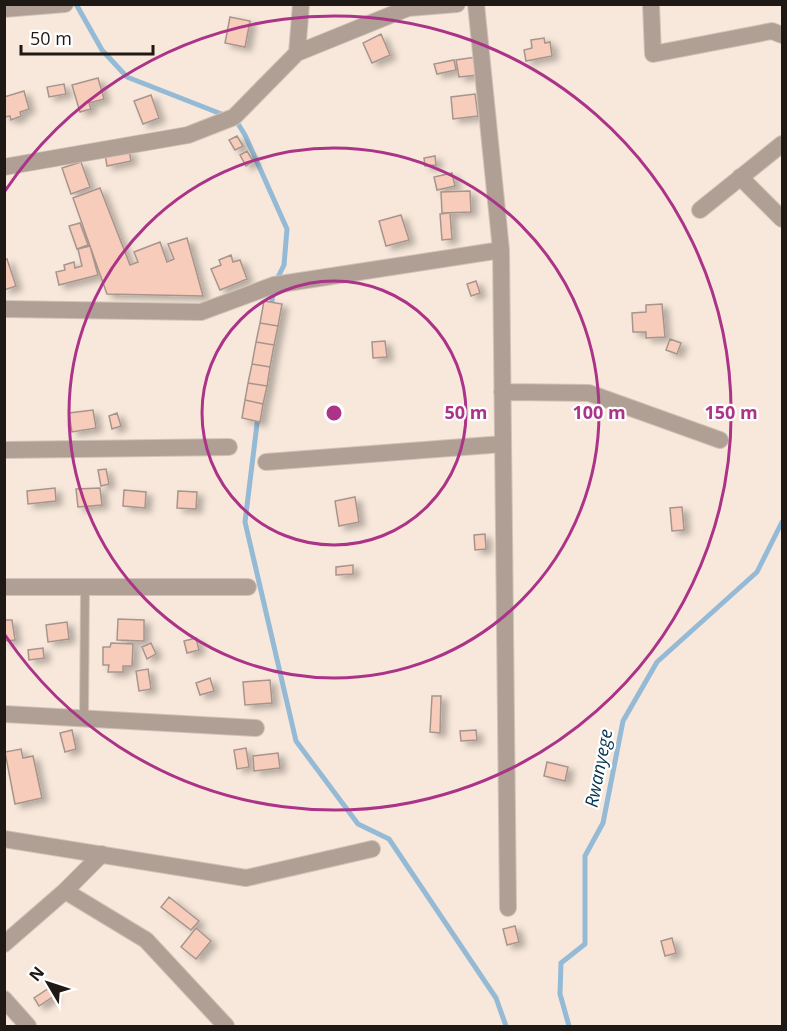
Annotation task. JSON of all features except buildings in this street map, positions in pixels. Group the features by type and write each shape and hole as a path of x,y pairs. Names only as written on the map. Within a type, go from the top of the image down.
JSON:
{"street":[{"path":"4,9 64,4"},
{"path":"297,53 301,4"},
{"path":"4,167 188,135 234,117 297,53 408,8 457,4"},
{"path":"476,4 501,250 508,908"},
{"path":"651,4 653,54 772,31 783,35"},
{"path":"700,210 783,144"},
{"path":"740,177 783,219"},
{"path":"4,309 201,312 274,285 501,250"},
{"path":"502,392 589,393 720,440"},
{"path":"266,462 503,444"},
{"path":"4,450 229,447"},
{"path":"4,587 248,587"},
{"path":"4,714 256,728"},
{"path":"4,839 246,878 372,849"},
{"path":"4,944 65,891 102,854"},
{"path":"65,891 146,940 226,1026"},
{"path":"4,999 28,1026"}],"lane":[{"path":"84,717 85,587"}],"waterway":[{"path":"76,4 102,50 127,77 224,115"},
{"path":"235,119 245,135 287,229 284,265 274,285 271,309"},
{"path":"258,416 245,522 296,741 358,824 389,839 496,998 506,1026"},
{"name":"Rwanyege","path":"569,1026 560,994 561,963 585,944 585,856 603,823 623,721 657,662 757,572 782,522"}]}
